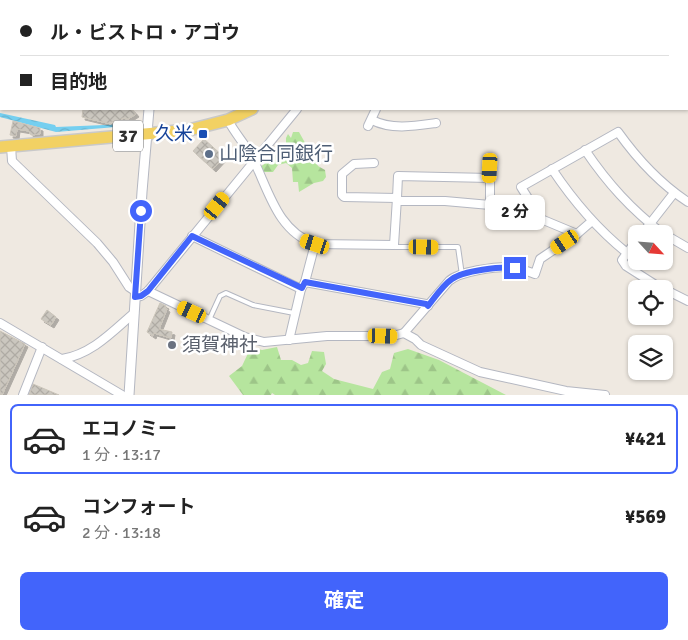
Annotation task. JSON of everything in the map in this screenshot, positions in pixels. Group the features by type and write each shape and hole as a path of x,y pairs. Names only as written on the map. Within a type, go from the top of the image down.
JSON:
{"main road":[{"name":"37","path":"5,147 189,130 228,120 250,110"}],"street":[{"path":"129,395 149,110"},
{"path":"5,147 12,161 96,243 113,262 129,287 135,294 141,296 148,291 296,110"},
{"path":"376,110 370,123 407,127 436,123"},
{"path":"228,120 254,162 269,197 287,225 305,241 315,244 394,245 398,176 490,178"},
{"path":"577,234 542,219 521,187 618,132 643,165 674,193 688,202"},
{"path":"585,150 617,193 650,224 674,193"},
{"path":"374,163 354,164 342,174 342,195 344,197 446,201 490,205 490,168"},
{"path":"552,170 570,196 592,222 627,253 622,260 626,266 649,280"},
{"path":"148,291 245,338 258,342 327,336 393,336 404,333 452,279 483,270 509,267 536,274 540,259 592,222"},
{"path":"192,236 303,285 404,299 428,306"},
{"path":"673,239 688,248"},
{"path":"289,340 294,313 315,244"},
{"path":"673,294 688,301"},
{"path":"62,359 77,356 92,348 134,313"},
{"path":"0,323 122,395"},
{"path":"404,333 421,345 480,372 566,391 605,395"},
{"path":"23,395 42,347"}],"lane":[{"path":"394,245 404,247 458,247 462,275"},
{"path":"209,320 220,296 223,294 253,305 294,313"}],"green space":[{"path":"293,132 299,132 318,166 325,170 326,177 323,181 314,183 299,192 298,182 293,182 292,168 286,163 278,165 273,172 264,172 260,167 273,158 286,143 288,134 291,138"},
{"path":"251,347 262,350 277,347 281,360 292,360 301,365 308,363 312,351 324,352 326,364 322,371 334,379 373,389 382,372 390,369 394,353 408,349 439,360 506,395 275,395 272,393 271,395 243,395 229,376 242,366"}],"water":[{"path":"0,113 55,125 56,127 128,124 128,126 56,132 0,117"}],"building":[{"path":"83,110 133,110 136,114 128,119 122,118 121,122 111,122 111,124 82,117"},
{"path":"13,121 40,128 40,134 31,135 29,131 17,129 16,136 10,135"},
{"name":"山陰合同銀行","path":"204,139 224,157 213,169 193,151"},
{"path":"160,303 166,306 165,308 167,309 159,329 172,332 171,338 154,333 153,336 147,332"},
{"path":"47,310 56,317 51,325 41,319"},
{"path":"0,331 25,344 2,395 0,395"},
{"path":"33,384 59,395 29,395"}],"place":[{"name":"久米","path":"203,134"},
{"name":"山陰合同銀行","path":"209,154"},
{"name":"須賀神社","path":"172,345"}],"route":[{"path":"141,211 135,297 141,296 148,291 192,236 302,288 305,282 404,299 428,306 449,281 455,277 483,270 515,268"}]}
